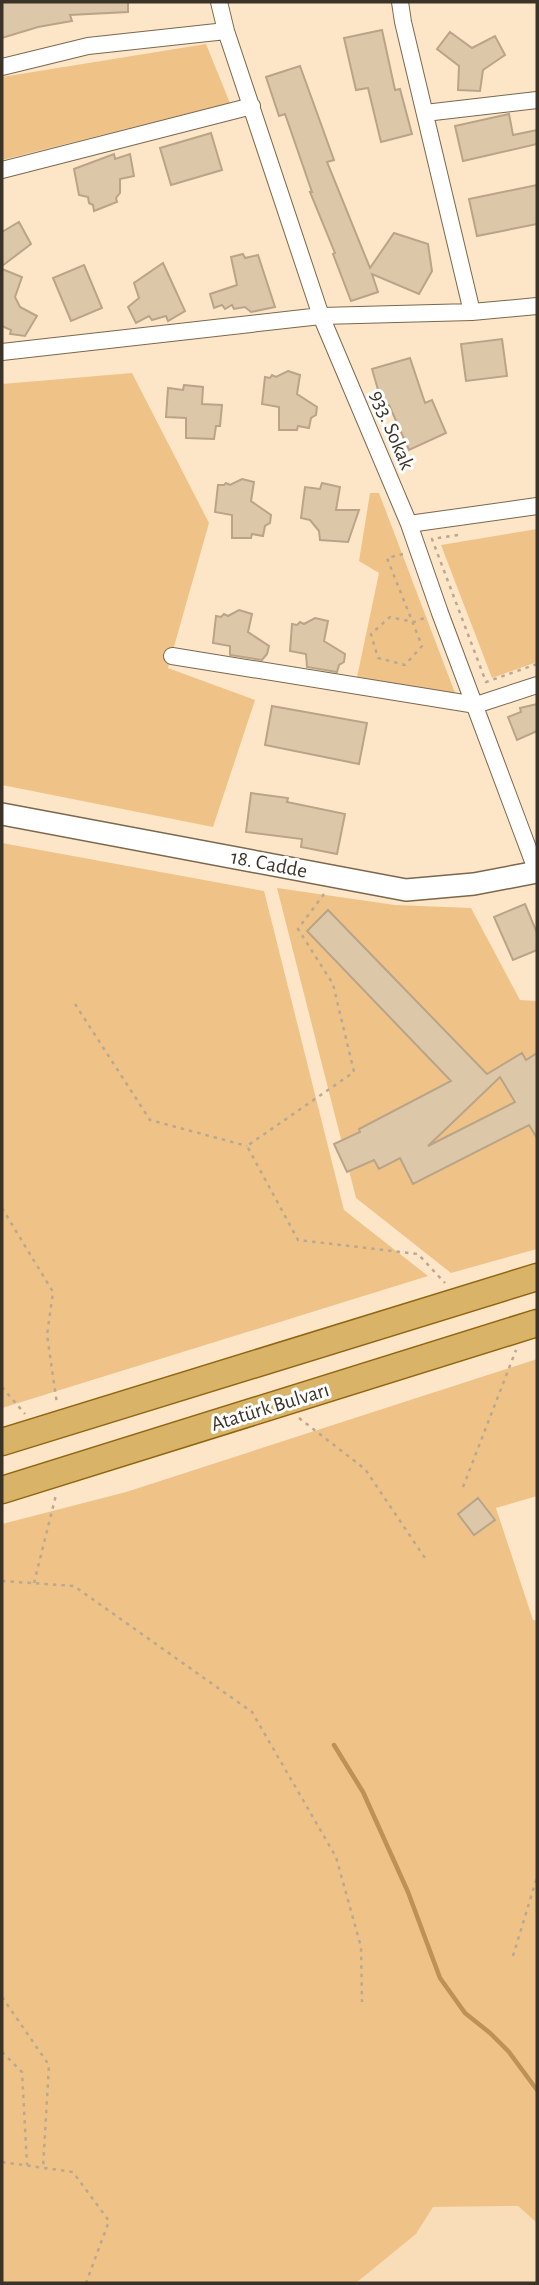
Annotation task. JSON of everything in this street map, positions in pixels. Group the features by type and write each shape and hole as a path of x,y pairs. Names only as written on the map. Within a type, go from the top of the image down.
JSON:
{"main road":[{"path":"2,1442 537,1277"},
{"name":"Atatürk Bulvarı","path":"2,1490 531,1325"}],"street":[{"name":"933. Sokak","path":"219,2 226,31 321,316 409,524 537,872"},
{"path":"400,2 472,312"},
{"path":"2,67 88,46 226,31"},
{"path":"425,113 537,100"},
{"path":"2,170 252,106"},
{"path":"2,352 321,316 472,312 537,306"},
{"path":"409,524 537,506"},
{"path":"172,656 476,705 537,685"},
{"name":"18. Cadde","path":"2,814 406,890 474,884 537,872"}],"path":[{"path":"459,535 432,539 486,682 537,664"},
{"path":"418,550 387,558 414,622 422,646 405,665 378,658 371,634 390,617 414,622 440,612"},
{"path":"247,1146 354,1072 333,984 298,929 337,877"},
{"path":"75,1004 150,1120 247,1146 298,1240 418,1254 461,1301"},
{"path":"2,1208 53,1292 47,1335 50,1428"},
{"path":"463,1488 531,1325"},
{"path":"2,1387 50,1428"},
{"path":"279,1404 365,1469 425,1558"},
{"path":"34,1584 61,1471"},
{"path":"2,1581 74,1586 252,1712 336,1857 361,1947 362,2002"},
{"path":"513,1956 537,1877"},
{"path":"2,1997 49,2064 43,2168"},
{"path":"2,2052 22,2072 27,2165"},
{"path":"2,2162 73,2172 109,2221 86,2283"}],"shaded area":[{"path":"206,44 230,103 2,160 2,77"},
{"path":"132,373 209,523 168,668 255,700 213,827 2,785 2,384"},
{"path":"370,493 379,493 455,693 357,677 379,573 359,561"},
{"path":"537,529 537,662 492,678 441,545"},
{"path":"2,843 264,891 344,1210 428,1276 2,1408"},
{"path":"277,888 395,905 471,908 520,1000 537,1001 537,1249 451,1273 356,1198"},
{"path":"537,1359 537,1496 496,1508 533,1620 537,1620 537,2223 518,2206 433,2207 416,2234 356,2283 2,2283 2,1524 126,1492"},
{"path":"518,2206 537,2223 537,2283 356,2283 416,2234 433,2207"}],"building":[{"path":"2,2 128,2 128,12 70,15 72,21 38,27 2,38"},
{"path":"382,30 395,90 400,89 412,134 381,142 368,88 356,90 344,38"},
{"path":"450,32 472,48 495,36 505,55 483,70 480,91 458,90 459,66 437,49"},
{"path":"300,66 334,160 327,162 370,268 394,233 428,244 432,271 419,294 372,274 378,292 351,301 310,192 285,114 279,116 266,77"},
{"path":"509,114 513,135 537,130 537,144 463,161 455,126"},
{"path":"211,133 222,170 171,185 160,148"},
{"path":"114,154 115,159 130,154 134,176 120,179 117,202 94,211 88,197 79,195 74,169"},
{"path":"537,185 537,224 477,236 469,199"},
{"path":"19,222 31,244 2,266 2,232"},
{"path":"243,254 245,258 258,255 275,307 251,312 245,307 234,309 232,305 225,309 222,305 214,308 210,294 237,285 231,257"},
{"path":"163,263 185,311 168,321 166,316 152,320 149,316 136,323 128,307 139,298 134,283"},
{"path":"84,265 102,308 71,321 53,278"},
{"path":"2,269 22,277 15,297 20,307 37,316 25,336 10,334 11,330 2,326"},
{"path":"502,339 507,376 466,381 461,344"},
{"path":"410,358 425,403 432,400 446,433 409,450 389,405 383,407 372,369"},
{"path":"288,371 300,375 297,394 317,407 309,428 298,426 297,430 279,430 279,407 262,404 265,377 276,377"},
{"path":"184,385 203,387 202,404 222,405 220,426 216,426 214,439 186,438 186,418 166,417 168,388 183,390"},
{"path":"242,479 254,482 251,501 271,515 263,536 252,534 251,538 232,538 232,515 215,512 218,485 230,485"},
{"path":"322,483 340,487 336,510 359,510 348,542 320,540 319,531 310,520 301,518 305,487 320,489"},
{"path":"239,610 252,614 248,632 269,646 262,660 230,655 230,646 213,643 216,616 228,616"},
{"path":"315,618 328,621 324,641 345,654 344,662 339,665 337,672 307,667 306,654 290,651 292,624 304,624"},
{"path":"537,704 537,731 517,740 508,717 521,712 520,708"},
{"path":"272,706 367,723 359,764 265,745"},
{"path":"251,793 288,798 287,802 345,814 337,854 301,847 302,839 246,832"},
{"path":"525,904 537,933 537,950 513,960 494,917"},
{"path":"328,910 487,1074 522,1053 526,1060 537,1053 537,1138 529,1125 413,1184 400,1158 379,1169 374,1160 347,1172 334,1144 451,1081 307,931","holes":["500,1077 515,1102 428,1146"]},
{"path":"478,1498 495,1520 474,1535 458,1514"}],"waterway":[{"path":"334,1745 363,1792 408,1892 440,1978 465,2013 509,2052 537,2090"}]}
